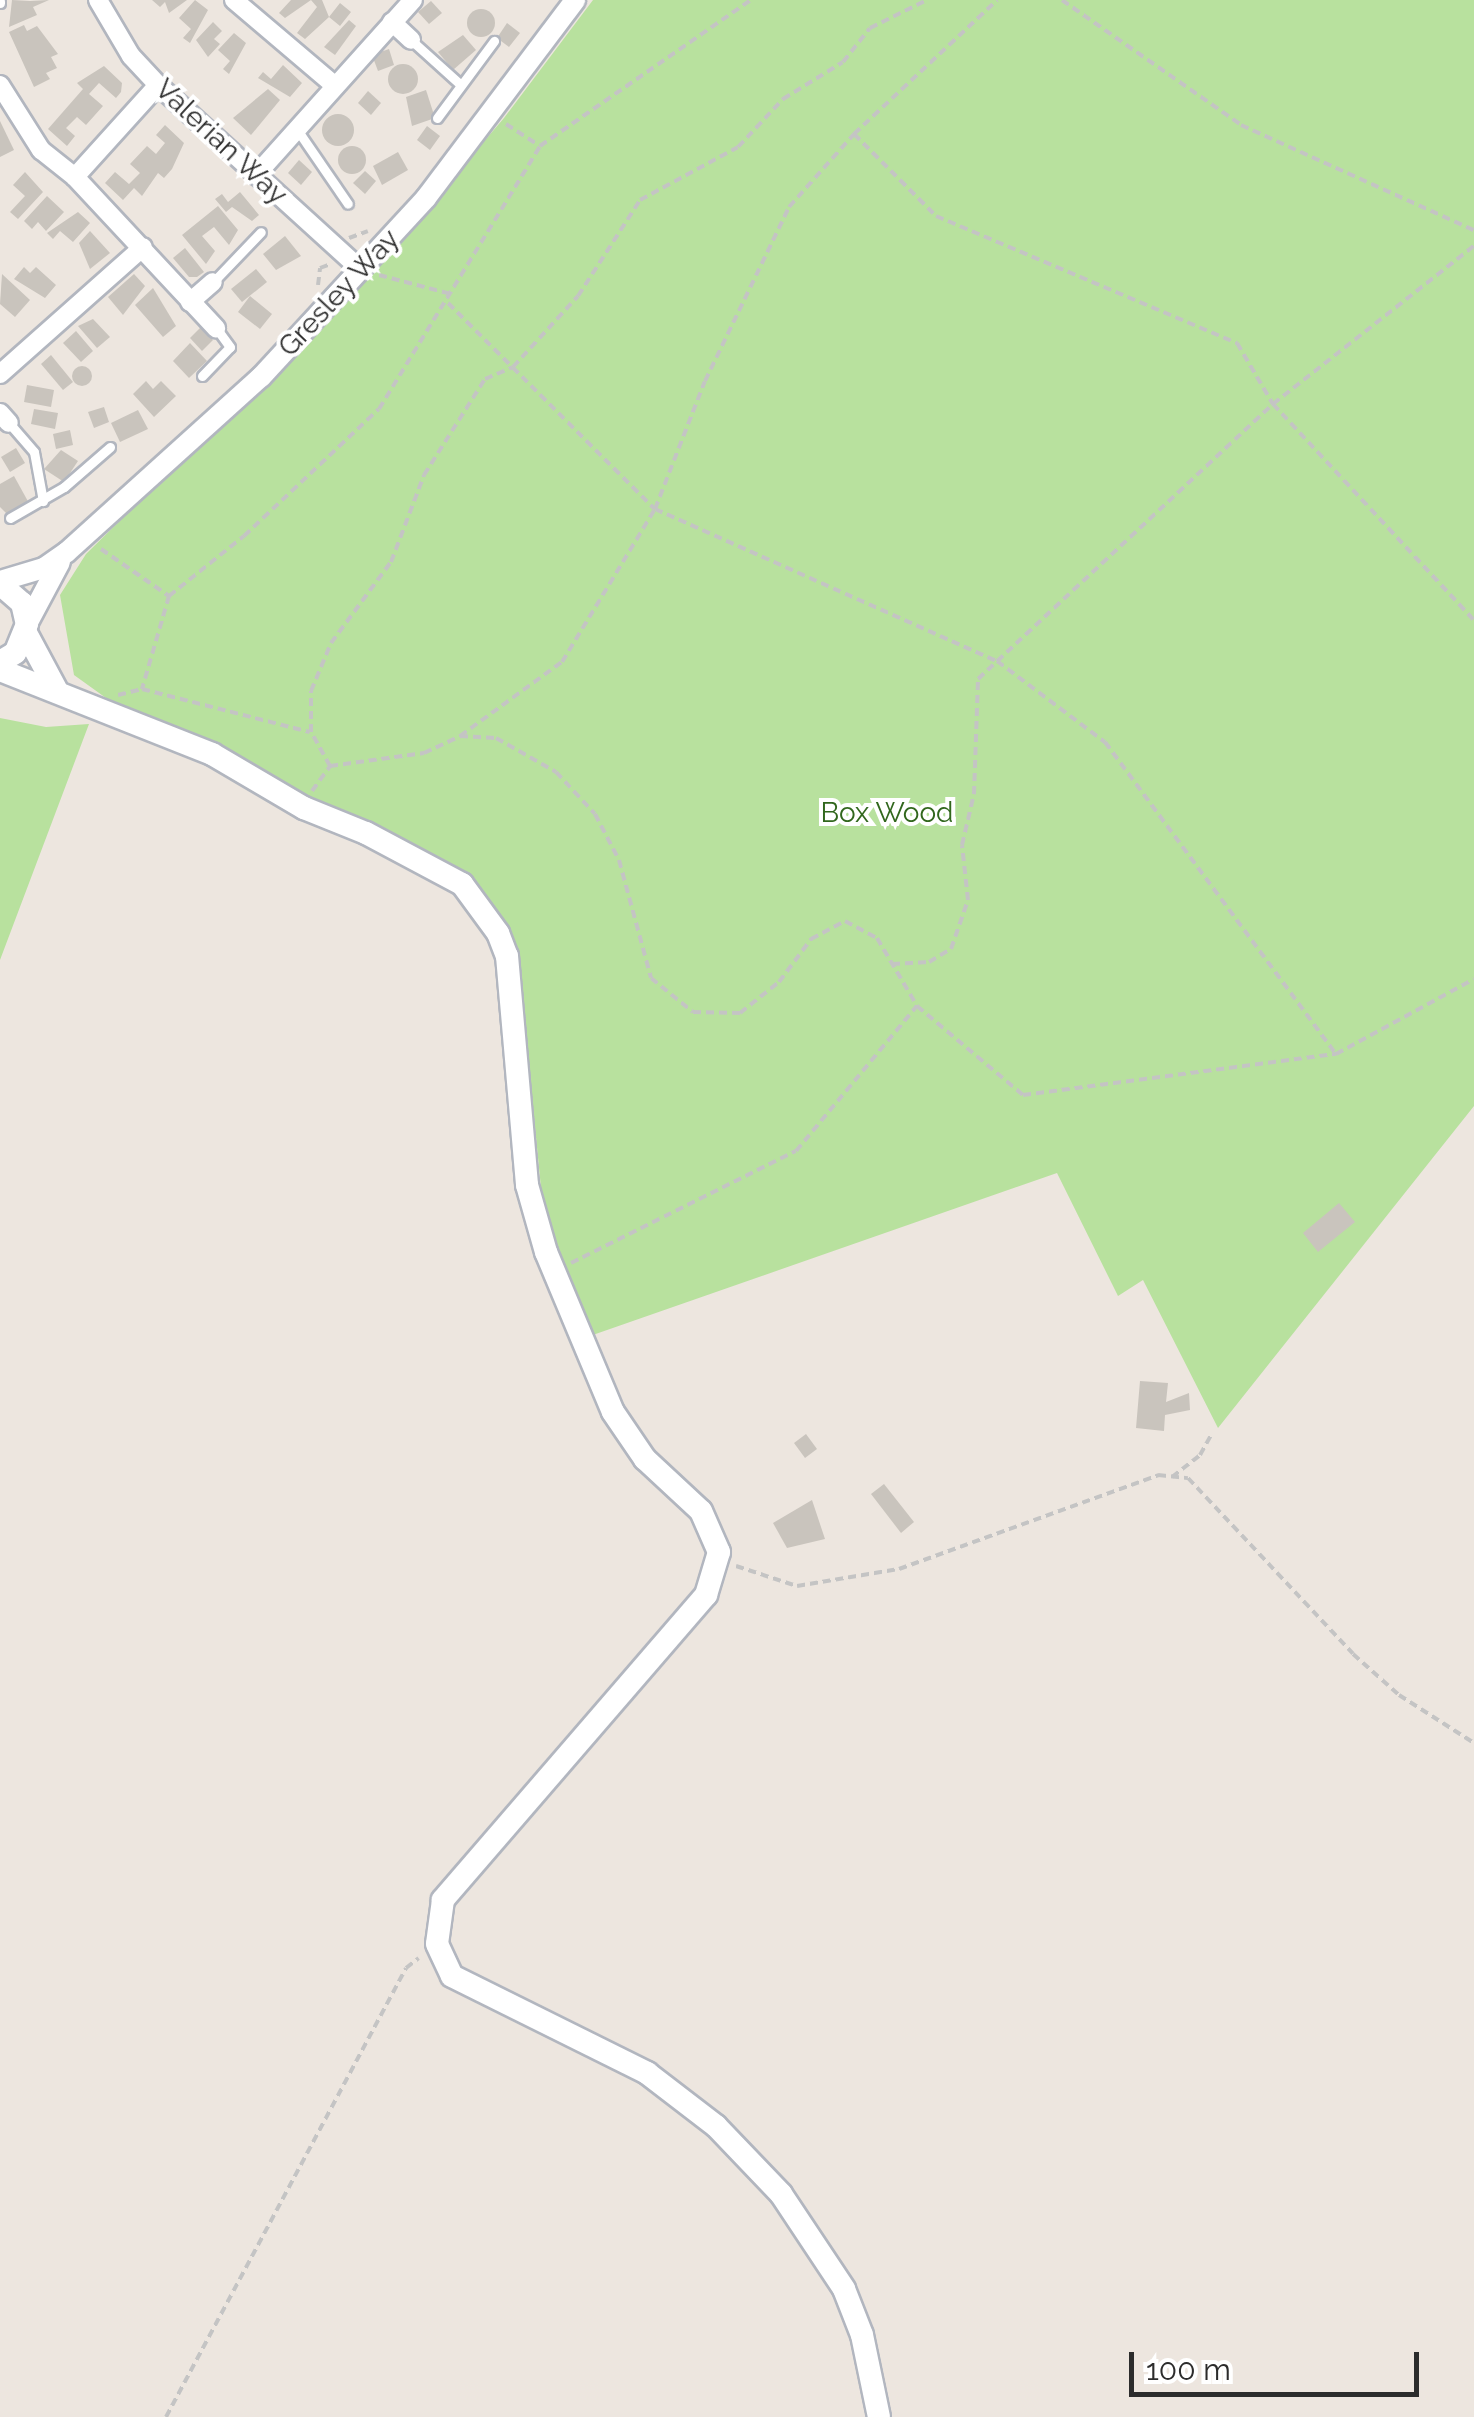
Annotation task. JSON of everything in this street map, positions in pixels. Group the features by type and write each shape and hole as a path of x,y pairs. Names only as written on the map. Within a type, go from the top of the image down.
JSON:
{"main road":[{"path":"0,582 22,603 26,629 56,688"},
{"path":"26,629 0,666 56,688 89,708 212,754 304,808 462,884 498,934 507,956 527,1185 553,1272 613,1412 645,1458 701,1511 718,1557 706,1595 443,1900 436,1944 452,1976 647,2073 716,2126 781,2194 844,2289 862,2335 879,2417"}],"street":[{"name":"Valerian Way","path":"98,0 130,56 158,86 362,270"},
{"path":"234,0 332,83"},
{"path":"256,176 298,131 332,83 414,0"},
{"name":"Gresley Way","path":"26,629 46,580 67,552 206,430 362,270 492,116 575,0"},
{"path":"392,22 412,40"},
{"path":"74,177 158,86"},
{"path":"1,88 40,150 74,177 216,328"},
{"path":"0,374 143,247"},
{"path":"190,302 214,282"},
{"name":"Gresley Way","path":"0,582 67,552"}],"lane":[{"path":"412,40 462,85"},
{"path":"437,118 494,40"},
{"path":"298,131 348,204"},
{"path":"214,282 261,232"},
{"path":"202,376 230,347 216,328"},
{"path":"5,418 34,452 43,501"},
{"path":"10,518 43,501 110,446"}],"path":[{"path":"312,732 142,689 169,596 244,536 379,409 540,146 752,0"},
{"path":"330,766 312,732 311,691 331,643 391,562 424,475 485,379 513,367 578,296 640,200 738,147 782,99 842,62 870,28 927,0"},
{"path":"304,808 330,766 424,752 460,736 562,662 655,509 705,381 789,207 854,134 998,0"},
{"path":"1062,0 1241,125 1474,230"},
{"path":"492,116 540,146"},
{"path":"854,134 936,216 1237,342 1273,404 1474,620"},
{"path":"312,294 320,268 352,235 374,228"},
{"path":"892,964 930,962 950,949 968,900 962,845 974,794 978,679 1273,404 1474,246"},
{"path":"362,270 451,294"},
{"path":"448,302 655,509 997,662 1105,742 1336,1054"},
{"path":"84,537 169,596"},
{"path":"460,736 496,738 556,772 594,814 619,860 651,978 693,1012 740,1013 779,982 811,939 846,921 876,938 917,1006 1023,1095 1336,1054 1474,979"},
{"path":"553,1272 796,1151 917,1006"},
{"path":"1172,1477 1200,1455 1212,1433"},
{"path":"718,1557 797,1586 882,1572 1158,1476 1188,1478 1399,1695 1474,1743"},
{"path":"166,2417 406,1968 436,1944"}],"green space":[{"name":"Box Wood","path":"593,0 1474,0 1474,1106 1218,1428 1143,1280 1118,1296 1057,1173 587,1337 542,1198 518,954 479,887 357,816 308,805 211,740 113,703 74,675 60,595 86,554 368,277 504,118"},
{"path":"0,718 46,727 89,724 0,960"}],"building":[{"path":"12,0 49,0 33,7 37,15 9,27"},
{"path":"152,0 187,0 169,13 165,2 160,7"},
{"path":"195,0 208,10 190,43 183,38 191,29 179,18"},
{"path":"291,0 311,0 285,18 279,13"},
{"path":"311,0 322,0 329,17 305,39 297,33 317,7"},
{"path":"431,1 442,13 429,24 418,12"},
{"path":"340,3 351,12 340,26 329,17"},
{"path":"481,9 491,13 495,23 491,33 481,37 471,33 467,23 471,13"},
{"path":"349,20 356,26 335,55 324,47"},
{"path":"213,22 222,31 214,39 220,44 208,57 196,40"},
{"path":"507,23 520,33 509,47 497,38"},
{"path":"24,25 27,31 37,26 58,54 51,57 57,68 46,73 50,79 34,87 9,32"},
{"path":"234,33 246,43 229,74 223,69 230,61 218,50"},
{"path":"463,35 476,50 453,70 438,52"},
{"path":"389,49 394,65 378,71 372,55"},
{"path":"403,64 414,68 418,79 414,90 403,94 392,90 388,79 392,68"},
{"path":"283,65 302,83 290,97 258,78 263,72 271,79"},
{"path":"104,66 122,83 121,92 116,98 99,83 89,94 103,106 86,125 77,117 66,128 75,136 67,146 48,129 83,89 77,83"},
{"path":"268,89 280,100 251,135 233,118"},
{"path":"426,90 435,118 412,126 406,97"},
{"path":"368,91 381,103 371,115 358,103"},
{"path":"338,114 349,119 354,130 349,141 338,146 327,141 322,130 327,119"},
{"path":"0,121 14,150 0,157"},
{"path":"165,125 184,143 172,169 164,178 158,173 142,196 134,188 123,200 105,183 115,172 129,184 140,173 130,164 147,146 156,154 165,143 156,135"},
{"path":"427,126 440,136 430,150 417,140"},
{"path":"352,146 362,150 366,160 362,170 352,174 342,170 338,160 342,150"},
{"path":"398,152 408,170 382,185 373,166"},
{"path":"299,160 312,172 301,185 288,173"},
{"path":"365,171 376,181 365,194 353,183"},
{"path":"25,172 43,192 18,219 10,212 25,196 13,185"},
{"path":"240,192 259,215 252,221 232,207 226,212 215,199 222,194 228,202"},
{"path":"47,196 64,212 46,231 38,222 32,229 24,221"},
{"path":"218,206 238,230 229,245 214,227 202,236 215,251 206,264 182,235"},
{"path":"78,212 90,223 73,242 60,231 53,239 47,233"},
{"path":"90,231 110,253 90,269 79,243"},
{"path":"285,236 301,256 276,270 263,254"},
{"path":"185,248 204,272 197,277 189,277 173,258"},
{"path":"24,267 30,273 36,267 56,285 45,298 14,279"},
{"path":"256,269 267,282 242,302 231,289"},
{"path":"2,274 30,300 15,317 0,304"},
{"path":"134,274 145,286 123,315 108,297"},
{"path":"153,288 176,326 163,337 135,305"},
{"path":"250,296 272,314 260,329 238,312"},
{"path":"93,319 110,337 97,348 78,326"},
{"path":"201,327 213,340 202,351 190,338"},
{"path":"76,331 93,351 81,362 63,343"},
{"path":"190,343 207,361 189,378 173,361"},
{"path":"51,355 73,382 63,390 41,364"},
{"path":"82,366 92,376 82,386 72,376"},
{"path":"146,381 153,389 161,381 176,396 154,417 133,394"},
{"path":"27,385 54,390 51,407 24,402"},
{"path":"104,407 109,422 94,428 88,412"},
{"path":"34,409 58,413 55,429 31,424"},
{"path":"138,410 148,429 120,442 111,423"},
{"path":"70,430 73,445 56,449 53,434"},
{"path":"16,448 25,463 10,472 1,457"},
{"path":"61,450 78,461 64,482 44,469"},
{"path":"14,476 30,505 10,517 0,507 0,484"},
{"path":"1339,1203 1355,1222 1318,1252 1303,1233"},
{"path":"1140,1381 1168,1383 1166,1402 1189,1393 1190,1410 1165,1415 1164,1431 1136,1428"},
{"path":"806,1434 817,1449 805,1458 794,1443"},
{"path":"884,1484 914,1522 901,1533 871,1494"},
{"path":"812,1500 825,1539 787,1548 773,1523"}]}
